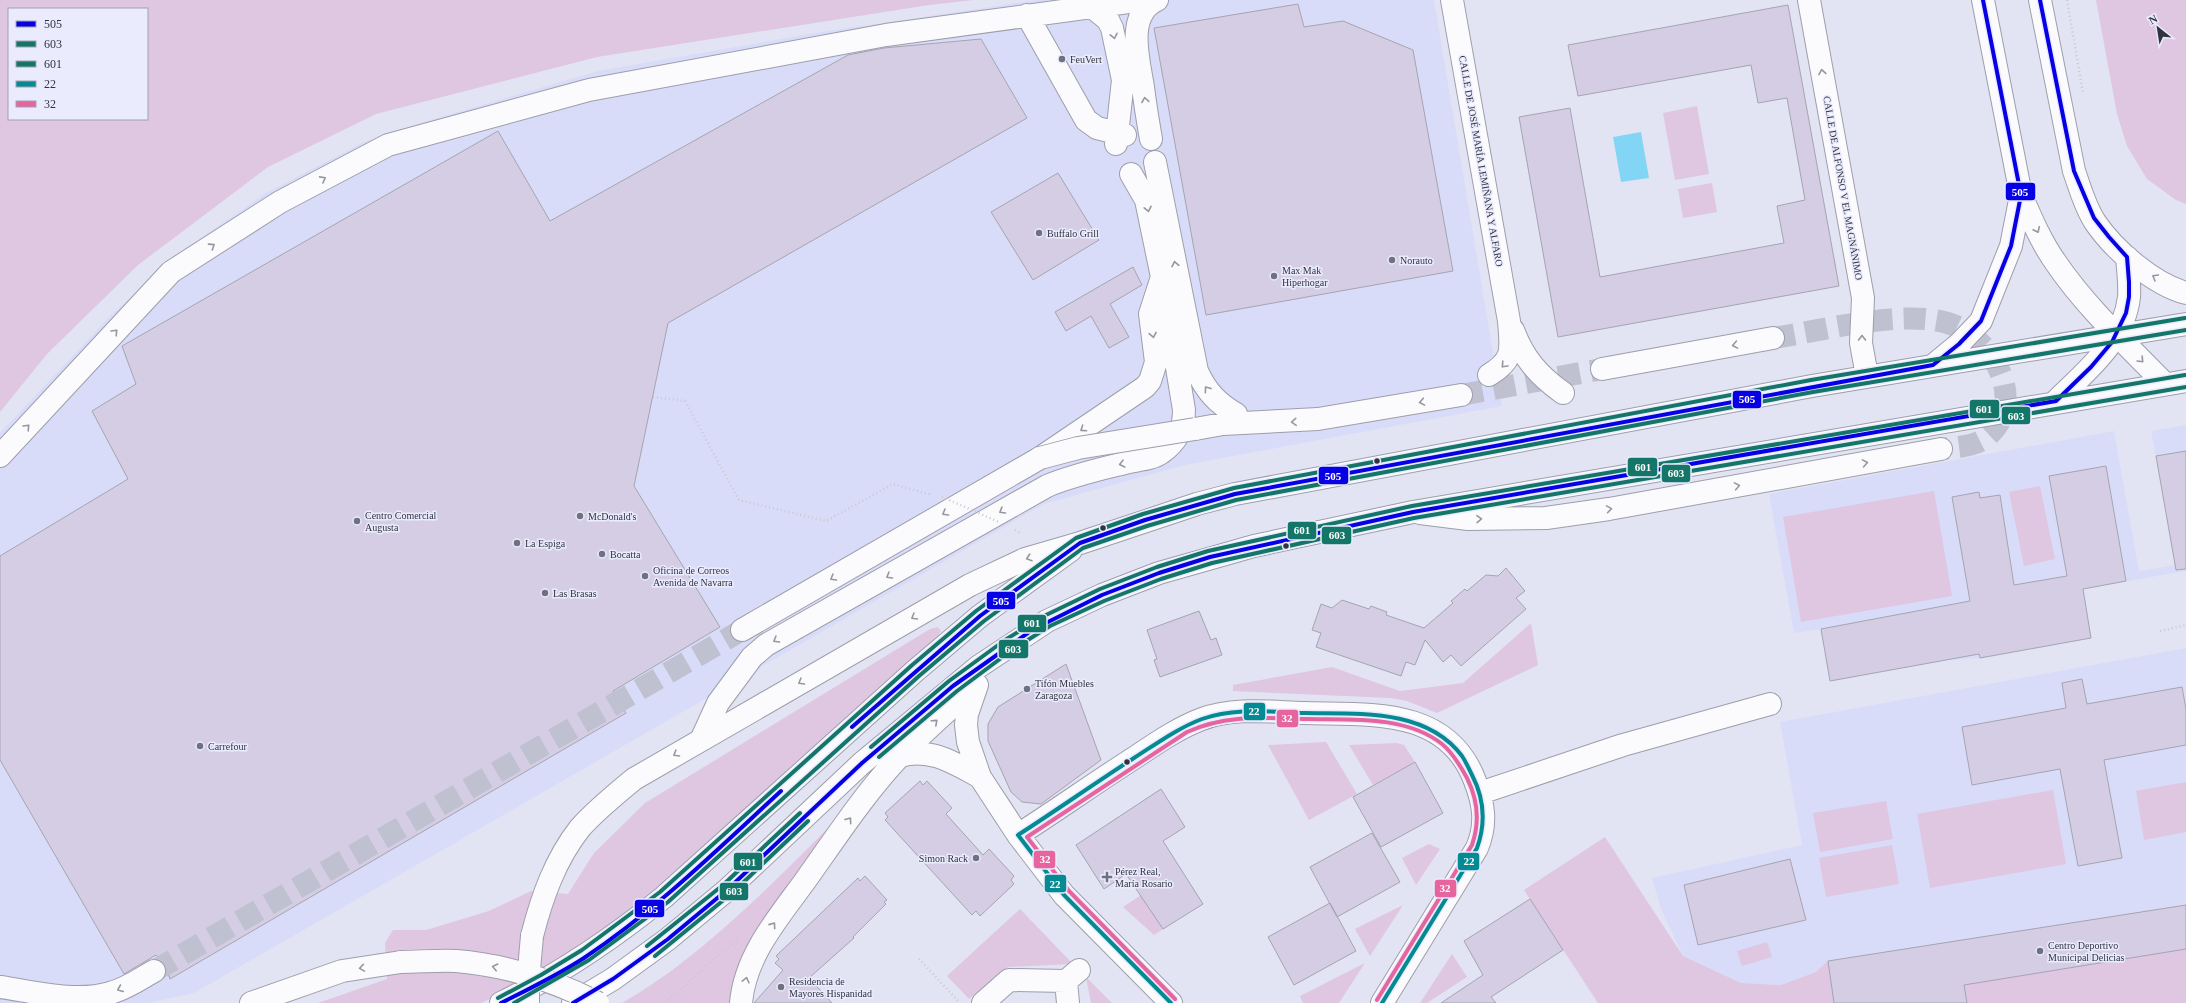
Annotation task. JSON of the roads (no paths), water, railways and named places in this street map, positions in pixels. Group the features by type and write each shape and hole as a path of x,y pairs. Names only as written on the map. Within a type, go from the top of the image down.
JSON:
{"main road":[{"path":"0,456 171,272 280,202 388,145 589,90 886,35 1143,0"},
{"path":"1157,0 1146,8 1142,15 1136,36 1151,139 1156,150 1155,162 1197,371 1203,385 1213,398 1236,414 1195,429"},
{"name":"CALLE DE ALFONSO V EL MAGNÁNIMO","path":"1809,0 1863,298 1861,343 1867,376"},
{"path":"1983,0 2021,195 2043,243 2055,263 2075,289 2165,384"},
{"path":"2040,0 2074,171 2082,195 2095,221 2107,239 2149,274 2186,293"},
{"path":"1091,6 1108,20 1112,28 1123,80 1119,137 1115,161 1122,170 1131,174 1145,172 1155,162"},
{"name":"CALLE DE JOSÉ MARÍA LEMIÑANA Y ALFARO","path":"1453,6 1509,321"},
{"path":"1027,16 1086,120 1097,128 1119,137 1139,132 1151,139"},
{"path":"702,738 718,704 752,657 766,645 1047,486 1074,476 1160,454 1174,443 1181,433 1184,422 1184,410 1162,277 1146,200 1131,174"},
{"path":"1933,365 1959,344 1981,321 2011,246 2021,195"},
{"path":"2056,401 2092,366 2118,336 2126,313 2129,295 2127,257"},
{"path":"742,630 1040,458 1145,387 1150,381 1156,362 1150,314 1162,277"},
{"path":"1489,375 1500,369 1509,358 1511,351 1509,321"},
{"path":"1509,321 1529,362 1543,379 1563,393"},
{"path":"528,1003 528,981 532,936 540,904 557,862 580,828 634,779 702,738 970,585 1025,559 1080,543 1145,520 1235,494 1867,376 2186,324"},
{"path":"1602,369 1773,338"},
{"path":"573,1003 613,979 668,939 727,890 862,763 953,686 1009,645 1047,621 1102,595 1159,573 1210,557 1413,512 2186,380"},
{"path":"1040,458 1078,448 1223,424 1318,420 1461,395"},
{"path":"1413,512 1468,519 1546,518 1609,509 1940,449"},
{"path":"501,1003 540,984 584,958 632,923 664,897 915,671 980,616 1080,543"},
{"path":"741,1003 750,966 770,929 853,814 900,756 977,685 1014,654 1047,621"},
{"path":"977,685 967,714 966,725 968,742 980,777 1018,836 1064,895 1171,1003"},
{"path":"1480,793 1623,745 1770,704"},
{"path":"1018,836 1162,740 1201,719 1219,714 1261,712 1398,717 1427,727 1442,736 1458,751 1472,773 1480,793 1485,817 1483,833 1477,848 1382,1003"},
{"path":"900,756 919,752 935,755 980,777"},
{"path":"251,1003 342,971 401,962 455,961 490,965 529,976 582,995 598,1003"},
{"path":"0,987 84,998 110,993 132,984 154,971"},
{"path":"983,1003 1009,980 1073,975 1068,1003"}],"water":[{"path":"1641,132 1649,178 1621,182 1613,137"}],"tunnel":[{"path":"1773,338 1866,322 1916,318 1938,320 1956,326 1970,334 1983,345 2001,374 2005,390 2005,406 2000,421 1984,439 1966,446 1941,449"},
{"path":"1461,395 1602,369"},
{"path":"154,971 742,630"}],"place":[{"name":"FeuVert","path":"1062,59"},
{"name":"Buffalo Grill","path":"1039,233"},
{"name":"Norauto","path":"1392,260"},
{"name":"Max Mak Hiperhogar","path":"1274,276"},
{"name":"McDonald's","path":"580,516"},
{"name":"Centro Comercial Augusta","path":"357,521"},
{"name":"La Espiga","path":"517,543"},
{"name":"Bocatta","path":"602,554"},
{"name":"Oficina de Correos Avenida de Navarra","path":"645,576"},
{"name":"Las Brasas","path":"545,593"},
{"name":"Tifón Muebles Zaragoza","path":"1027,689"},
{"name":"Carrefour","path":"200,746"},
{"name":"Simon Rack","path":"976,858"},
{"name":"Pérez Real, María Rosario","path":"1107,877"},
{"name":"Centro Deportivo Municipal Delicias","path":"2040,951"},
{"name":"Residencia de Mayores Hispanidad","path":"781,987"}]}
